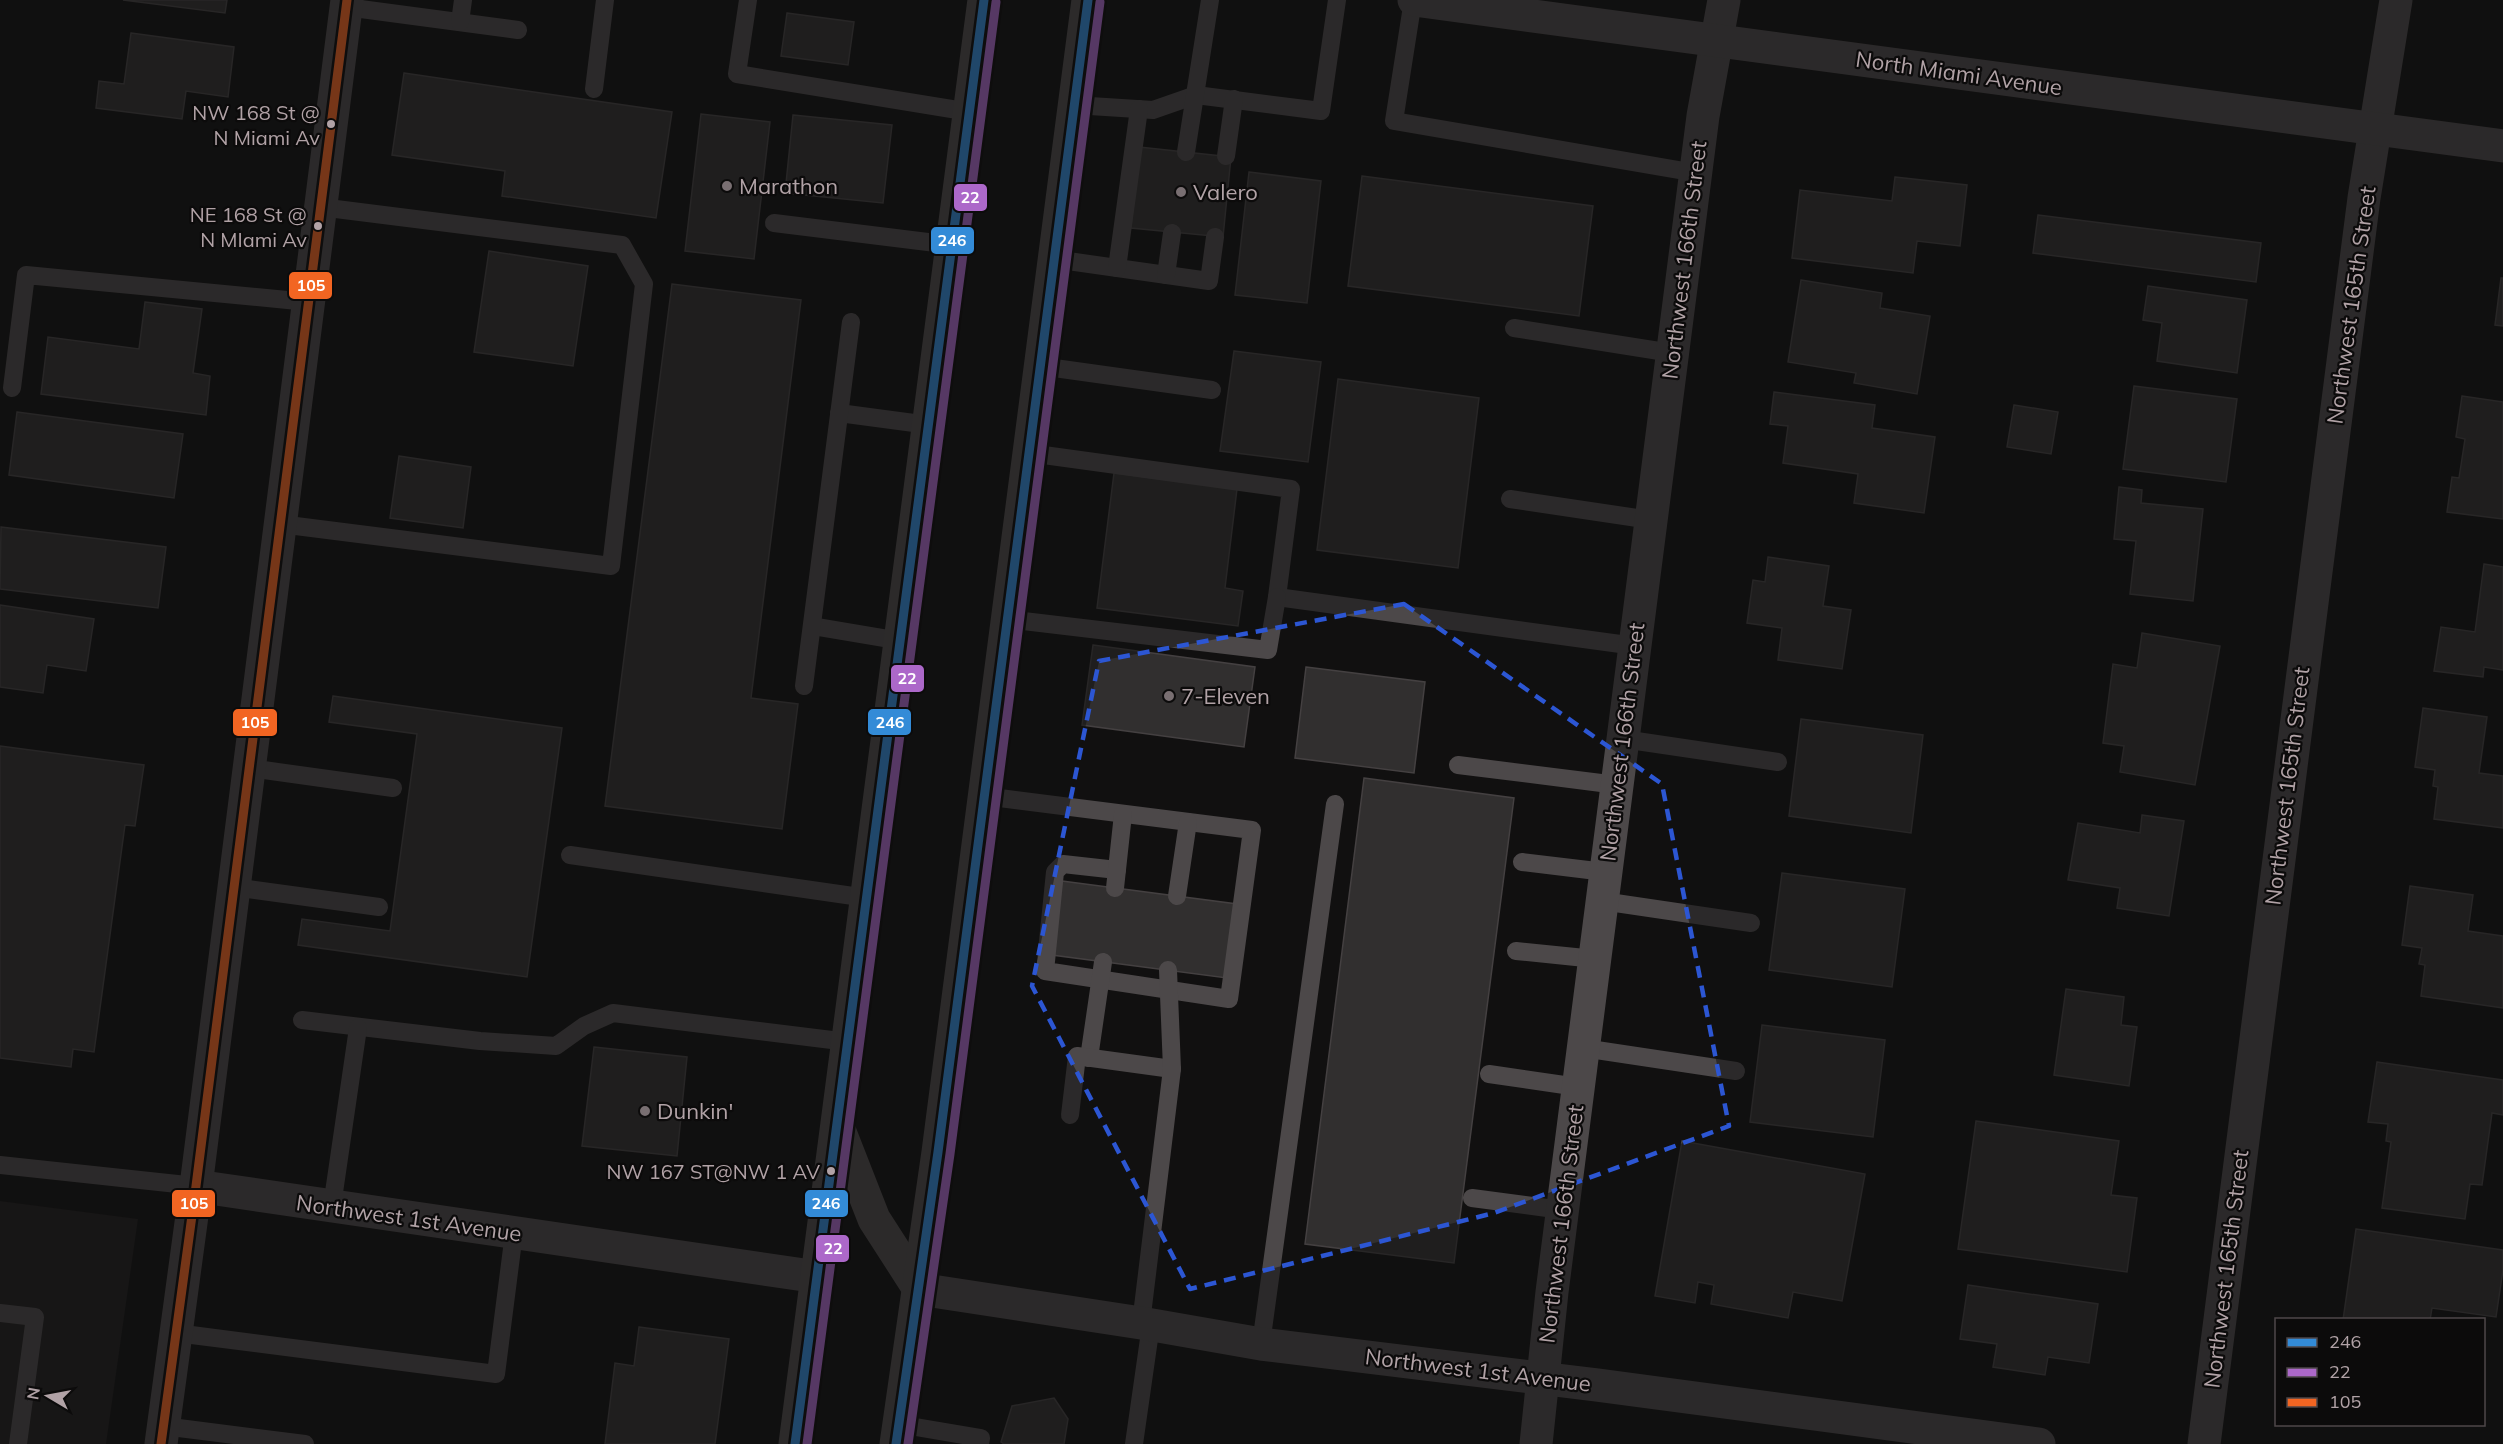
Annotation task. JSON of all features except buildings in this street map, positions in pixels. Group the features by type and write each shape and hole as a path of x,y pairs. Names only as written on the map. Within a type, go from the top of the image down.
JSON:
{"main road":[{"path":"795,1444 984,0"},
{"path":"897,1434 919,1289 1088,0"},
{"path":"837,1125 874,1219 919,1289"}],"street":[{"name":"North Miami Avenue","path":"1414,0 1517,7 1717,41 2503,146"},
{"name":"Northwest 166th Street","path":"1536,1444 1562,1210 1702,116 1724,0"},
{"name":"Northwest 165th Street","path":"2204,1444 2363,210 2396,0"},
{"path":"162,1435 196,1186 346,4"},
{"name":"Northwest 1st Avenue","path":"196,1186 818,1277"},
{"name":"Northwest 1st Avenue","path":"919,1289 1261,1344 1542,1378 2039,1444"}],"lane":[{"path":"460,22 463,0"},
{"path":"594,89 606,0"},
{"path":"748,0 738,74 970,112"},
{"path":"1186,152 1210,0"},
{"path":"1074,105 1153,110 1196,95 1321,111 1337,0"},
{"path":"1414,0 1394,121 1696,173"},
{"path":"346,4 518,30"},
{"path":"1226,156 1234,99"},
{"path":"1117,268 1139,109"},
{"path":"280,524 611,566 644,284 622,245 320,207"},
{"path":"774,223 952,245"},
{"path":"1166,275 1173,233"},
{"path":"1054,259 1209,281 1215,237"},
{"path":"12,388 26,275 308,302"},
{"path":"804,686 851,322"},
{"path":"1514,328 1672,353"},
{"path":"1040,366 1212,390"},
{"path":"839,413 929,426"},
{"path":"1007,619 1268,650 1277,597 1291,489 1029,453"},
{"path":"1510,499 1651,519"},
{"path":"1277,597 1635,646"},
{"path":"812,626 901,641"},
{"path":"1623,740 1778,762"},
{"path":"1458,765 1617,785"},
{"path":"249,768 393,788"},
{"path":"984,796 1252,830 1229,999 1045,971 1055,872 1063,864 1116,879 1123,814"},
{"path":"1261,1344 1335,804"},
{"path":"1177,896 1188,822"},
{"path":"570,855 867,898"},
{"path":"1522,862 1604,887 1751,923"},
{"path":"233,887 379,908"},
{"path":"1515,951 1594,959"},
{"path":"1089,1058 1103,962"},
{"path":"1134,1444 1172,1069 1168,970"},
{"path":"302,1020 480,1041 556,1046 584,1026 613,1012 848,1042"},
{"path":"332,1206 358,1028"},
{"path":"1583,1048 1736,1071"},
{"path":"1070,1115 1077,1056 1172,1069"},
{"path":"1489,1074 1578,1087"},
{"name":"Northwest 1st Avenue","path":"0,1165 196,1186"},
{"path":"1472,1198 1562,1210"},
{"path":"176,1333 496,1374 514,1233"},
{"path":"0,1313 35,1317 18,1444"},
{"path":"897,1434 981,1438 980,1444"},
{"path":"162,1435 305,1444"}],"highlighted area":[{"path":"1404,604 1662,784 1729,1126 1494,1213 1190,1289 1032,986 1099,661"}],"shaded area":[{"path":"0,1201 138,1219 106,1444 0,1444"}],"transit line":[{"name":"105","path":"161,1444 347,0"},
{"name":"246","path":"795,1444 984,0"},
{"name":"246","path":"896,1444 938,1152 1088,0"},
{"name":"22","path":"807,1444 996,2"},
{"name":"22","path":"908,1444 950,1154 1100,2"}],"place":[{"name":"NW 168 St @ N Miami Av","path":"331,124"},
{"name":"Marathon","path":"727,186"},
{"name":"Valero","path":"1181,192"},
{"name":"NE 168 St @ N MIami Av","path":"318,226"},
{"name":"7-Eleven","path":"1169,696"},
{"name":"Dunkin'","path":"645,1111"},
{"name":"NW 167 ST@NW 1 AV","path":"831,1171"}]}
